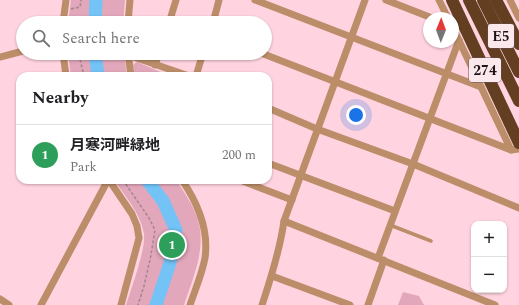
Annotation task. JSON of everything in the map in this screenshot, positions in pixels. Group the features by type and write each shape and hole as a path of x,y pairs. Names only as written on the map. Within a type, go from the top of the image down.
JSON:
{"highway":[{"name":"274","path":"452,0 516,146"},
{"name":"E5","path":"469,0 519,101"},
{"name":"E5","path":"483,0 519,72"},
{"path":"496,0 519,44"},
{"path":"495,53 519,109"}],"street":[{"path":"64,16 66,0"},
{"path":"129,16 130,0"},
{"path":"171,16 176,0"},
{"path":"215,16 219,0"},
{"path":"255,0 481,87"},
{"path":"262,305 282,241 284,222 365,0"},
{"path":"386,0 423,14"},
{"path":"439,0 445,12"},
{"path":"510,0 519,18"},
{"path":"459,40 481,87 516,146"},
{"path":"368,305 390,225 456,48"},
{"path":"0,57 16,53"},
{"path":"272,57 430,118 516,146"},
{"path":"64,60 65,72"},
{"path":"129,60 130,72"},
{"path":"143,60 177,72"},
{"path":"155,65 157,60"},
{"path":"197,72 201,60"},
{"path":"272,110 317,129 413,164 519,208"},
{"path":"272,164 395,211"},
{"path":"41,305 107,184"},
{"path":"112,184 132,214 137,226 139,238 121,305"},
{"path":"185,184 196,204 203,224 205,242 205,258 190,305"},
{"path":"250,184 292,200"},
{"path":"284,222 495,305"},
{"path":"272,276 350,305"},
{"path":"0,299 9,305"}],"lane":[{"path":"390,225 431,241"}],"path":[{"path":"65,11 80,7 81,0"},
{"path":"80,60 83,72"}],"shaded area":[{"path":"71,0 125,0 124,16 69,16"},
{"path":"69,60 125,60 126,72 70,72"},
{"path":"137,62 161,72 134,72 133,65"},
{"path":"117,184 179,184 189,200 195,212 201,235 196,271 184,305 126,305 141,259 144,241 144,234 140,219"},
{"path":"403,292 419,296 424,305 398,305"}],"waterway":[{"path":"95,16 96,0"},
{"path":"96,60 97,72"},
{"path":"150,184 163,201 176,230 170,263 156,305"}],"place":[{"name":"月寒河畔緑地","path":"172,245"}]}
